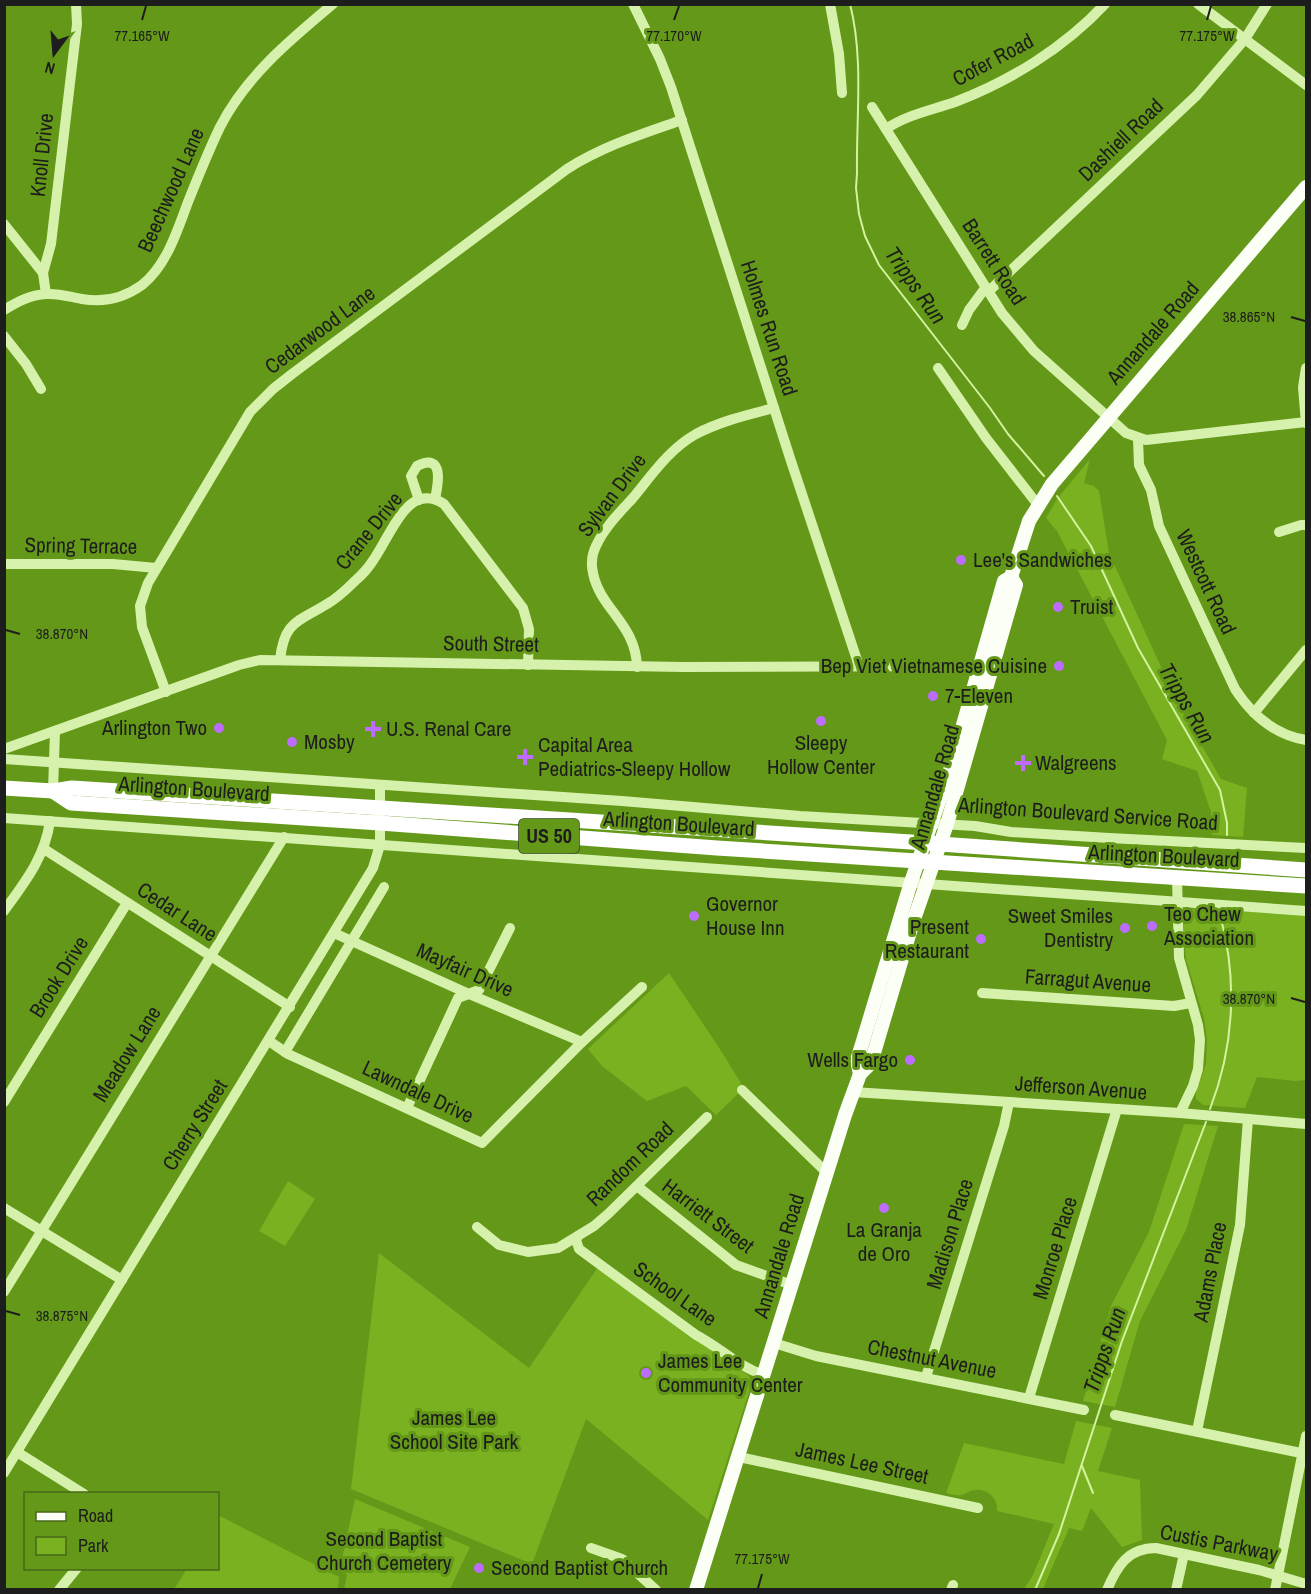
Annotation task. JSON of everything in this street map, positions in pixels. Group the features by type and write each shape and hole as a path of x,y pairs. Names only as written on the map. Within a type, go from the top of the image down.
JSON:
{"highway":[{"name":"Arlington Boulevard","path":"4,788 53,791 70,803 748,833 933,844 1176,869 1306,886"},
{"name":"Arlington Boulevard","path":"380,816 646,843 1156,876 1194,863 1306,870"}],"main road":[{"name":"Annandale Road","path":"696,1590 853,1092 860,1074 872,1063 912,925 927,884 928,862 933,844 986,672 1016,585 1011,577 1022,540 1038,505 1052,483 1304,195"},
{"name":"Annandale Road","path":"860,1074 857,1060 911,882 928,862"}],"street":[{"name":"Knoll Drive","path":"43,273 51,243 57,199 77,24 76,4"},
{"name":"Beechwood Lane","path":"4,310 23,299 46,294 84,300 110,300 130,293 153,274 166,254 212,144 245,88 272,57 333,4"},
{"name":"Holmes Run Road","path":"633,4 660,59 682,120 859,666"},
{"path":"830,4 839,54 842,93"},
{"name":"Cofer Road","path":"886,129 900,120 955,102 1005,79 1066,40 1105,4"},
{"path":"1198,4 1306,85"},
{"name":"Dashiell Road","path":"962,324 969,310 988,289 1197,95 1245,39 1267,4"},
{"name":"Barrett Road","path":"872,107 1002,313 1034,351 1109,416"},
{"name":"Cedarwood Lane","path":"166,692 146,637 141,617 142,597 156,568 250,412 273,389 584,158 624,140 682,120"},
{"path":"4,224 43,273 46,294"},
{"path":"4,336 26,364 41,389"},
{"path":"938,368 986,438 1038,505"},
{"path":"1109,416 1126,433 1138,439 1157,439 1306,423 1303,387 1306,368"},
{"name":"Sylvan Drive","path":"637,667 635,646 599,590 593,576 592,558 599,539 656,468 679,445 694,435 730,419 774,408"},
{"name":"Westcott Road","path":"1138,439 1139,465 1152,490 1159,526 1235,689 1254,713 1276,730 1306,740"},
{"path":"419,500 411,476 417,466 426,463 432,464 439,472 435,499"},
{"name":"Crane Drive","path":"280,660 283,642 291,626 296,621 329,604 355,581 374,560 407,508 419,500 435,499 444,504 465,530 523,608 529,629 528,664"},
{"path":"1279,532 1306,525"},
{"name":"Spring Terrace","path":"4,564 113,564 156,568"},
{"path":"1254,713 1306,651"},
{"name":"South Street","path":"4,749 250,661 637,667 963,666 986,672"},
{"path":"53,791 55,731"},
{"name":"Arlington Boulevard Service Road","path":"4,759 975,826 1011,832 1306,848"},
{"name":"Cherry Street","path":"4,1473 373,868 380,845 380,785"},
{"path":"748,833 750,811"},
{"path":"4,818 1306,911"},
{"path":"4,911 44,849 50,821"},
{"name":"Meadow Lane","path":"4,1292 284,837"},
{"path":"1176,841 1179,958 1198,1025 1200,1056 1193,1086 1180,1113"},
{"path":"646,843 646,863"},
{"name":"Cedar Lane","path":"44,849 290,1007"},
{"path":"285,1052 384,887"},
{"name":"Brook Drive","path":"4,1102 127,903"},
{"path":"407,1108 458,998 479,990 510,928"},
{"name":"Mayfair Drive","path":"334,933 582,1042"},
{"name":"Lawndale Drive","path":"269,1041 285,1052 482,1143 582,1042 642,987"},
{"name":"Farragut Avenue","path":"982,993 1174,1006 1191,1003"},
{"path":"742,1090 827,1173"},
{"name":"Jefferson Avenue","path":"853,1092 1180,1113 1306,1124"},
{"name":"Madison Place","path":"927,1377 1004,1126 1009,1102"},
{"name":"Monroe Place","path":"1029,1398 1117,1109"},
{"name":"Random Road","path":"477,1227 499,1245 528,1252 558,1248 608,1214 707,1116"},
{"name":"Adams Place","path":"1197,1431 1240,1225 1248,1119"},
{"name":"Harriett Street","path":"637,1186 736,1265 792,1285"},
{"path":"4,1208 122,1280"},
{"name":"School Lane","path":"578,1236 576,1240 579,1249 611,1273 696,1335 751,1370 764,1375"},
{"name":"Chestnut Avenue","path":"774,1344 816,1356 1084,1410"},
{"path":"1115,1415 1305,1454"},
{"path":"1275,1590 1305,1454 1306,1436"},
{"path":"17,1452 81,1492"},
{"name":"James Lee Street","path":"738,1457 978,1508"},
{"path":"591,1548 622,1559 656,1590"},
{"name":"Custis Parkway","path":"1107,1590 1118,1566 1132,1553 1148,1548 1278,1575 1306,1584"},
{"path":"1176,1590 1184,1554"},
{"path":"59,1590 76,1570"}],"green space":[{"path":"1090,459 1084,483 1094,486 1099,491 1109,553 1178,704 1221,779 1247,788 1243,837 1212,835 1211,812 1197,771 1162,759 1167,740 1057,531 1046,518 1057,499"},
{"path":"1195,908 1306,916 1306,1080 1257,1077 1245,1108 1203,1105 1196,1099 1206,1064 1207,1039 1204,1018 1186,960 1184,916 1188,910"},
{"path":"669,973 744,1088 716,1115 686,1086 647,1101 602,1066 588,1049"},
{"path":"1184,1124 1218,1126 1186,1230 1140,1321 1115,1407 1083,1401 1111,1306 1149,1232"},
{"path":"288,1181 315,1199 285,1246 259,1231"},
{"name":"James Lee School Site Park","path":"379,1253 529,1368 598,1267 695,1341 706,1344 749,1376 751,1386 708,1520 586,1419 532,1564 351,1489"},
{"path":"1076,1421 1112,1428 1098,1471 1140,1480 1142,1540 1122,1547 1091,1508 1082,1531 1069,1528 1043,1589 1024,1589 1033,1575 1054,1524 997,1511 996,1501 985,1491 975,1490 959,1495 946,1493 964,1443 1064,1464"},
{"name":"Second Baptist Church Cemetery","path":"355,1499 470,1547 450,1589 344,1589 347,1575 340,1568"},
{"path":"219,1518 339,1577 338,1589 174,1589 186,1570 219,1570"}],"waterway":[{"name":"Tripps Run","path":"850,4 858,67 856,188 859,214 865,236 879,265 1008,434 1044,476"},
{"name":"Tripps Run","path":"1057,496 1091,546 1138,648 1220,790 1227,823 1227,835"},
{"name":"Tripps Run","path":"1210,1109 1224,1062 1231,1013 1229,964 1220,915"},
{"name":"Tripps Run","path":"1035,1590 1059,1534 1122,1341 1206,1122"},
{"path":"1082,1466 1093,1493"}],"place":[{"name":"Lee's Sandwiches","path":"961,560"},
{"name":"Truist","path":"1058,607"},
{"name":"Bep Viet Vietnamese Cuisine","path":"1059,666"},
{"name":"7-Eleven","path":"933,696"},
{"name":"Sleepy Hollow Center","path":"821,721"},
{"name":"Arlington Two","path":"219,728"},
{"name":"U.S. Renal Care","path":"373,729"},
{"name":"Mosby","path":"292,742"},
{"name":"Capital Area Pediatrics-Sleepy Hollow","path":"525,757"},
{"name":"Walgreens","path":"1023,763"},
{"name":"Governor House Inn","path":"694,916"},
{"name":"Teo Chew Association","path":"1152,926"},
{"name":"Sweet Smiles Dentistry","path":"1125,928"},
{"name":"Present Restaurant","path":"981,939"},
{"name":"Wells Fargo","path":"910,1060"},
{"name":"La Granja de Oro","path":"884,1208"},
{"name":"James Lee Community Center","path":"646,1373"},
{"name":"Second Baptist Church","path":"479,1568"}]}
